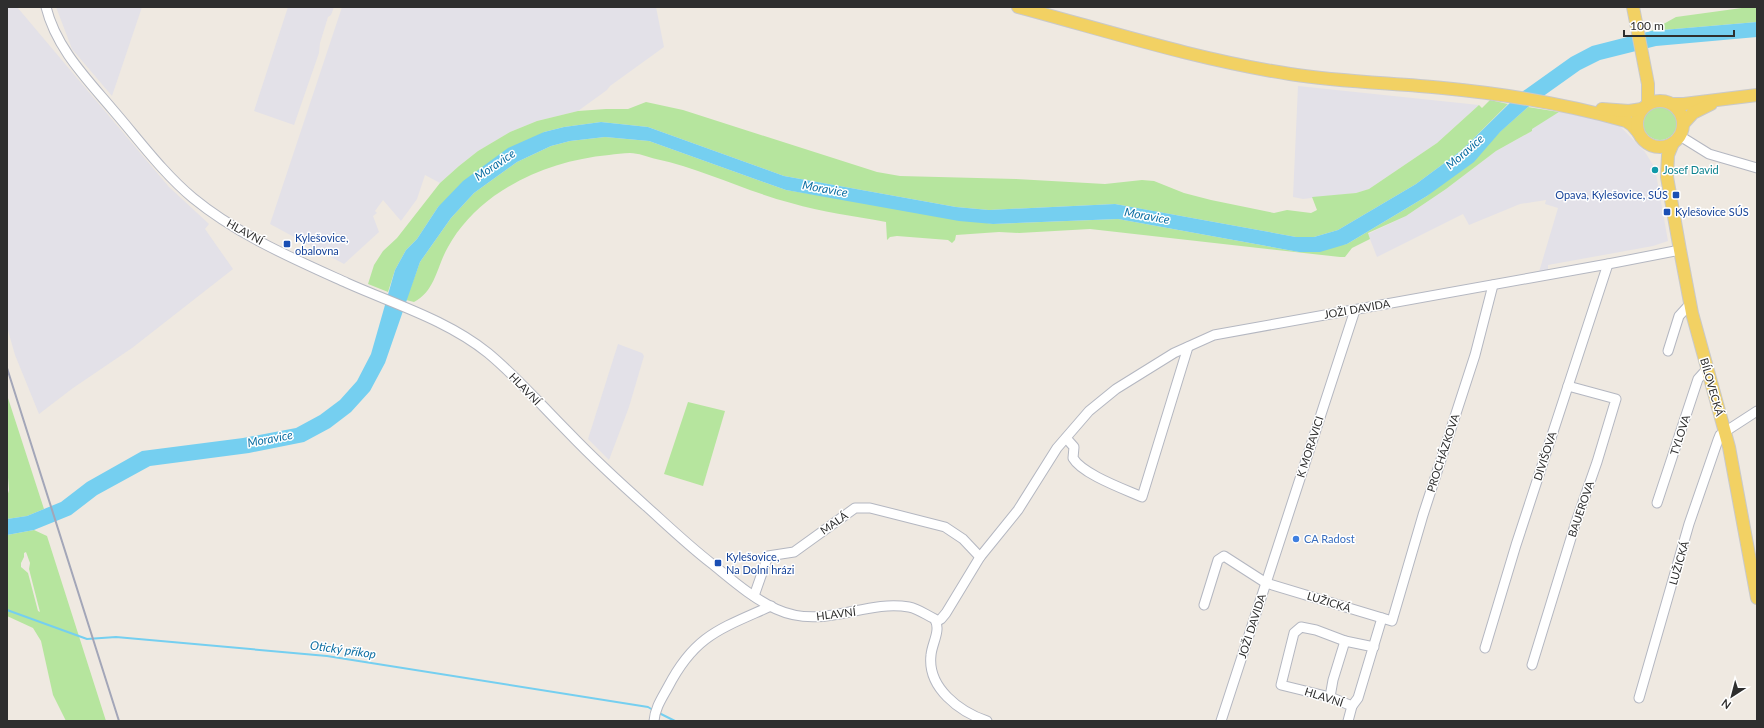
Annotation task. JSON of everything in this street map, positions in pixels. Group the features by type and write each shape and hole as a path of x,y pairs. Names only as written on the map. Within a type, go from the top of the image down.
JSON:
{"main road":[{"path":"1018,7 1208,58 1250,67 1336,80 1441,88 1496,94 1569,106 1629,111 1645,107 1660,100"},
{"path":"1633,7 1648,84 1645,107 1637,120 1638,132"},
{"path":"1648,84 1660,100 1673,104 1757,95"},
{"path":"1684,124 1693,113 1719,100"},
{"path":"1673,104 1681,113 1684,124"},
{"name":"BÍLOVECKÁ","path":"1569,106 1626,121 1632,125 1644,141 1650,145 1657,154 1667,177"},
{"name":"BÍLOVECKÁ","path":"1684,124 1668,155 1667,177 1690,304 1725,432 1753,545 1757,598"},
{"path":"1650,145 1660,147 1676,140"}],"street":[{"name":"HLAVNÍ","path":"46,7 51,25 68,55 172,179 189,195 225,221 248,235 314,268 461,334 498,362 618,480 700,554 754,596 771,606 793,615 813,617 882,607 906,607 922,611 935,619 936,622"},
{"path":"1676,140 1709,154 1757,168"},
{"name":"JOŽI DAVIDA","path":"936,622 946,613 980,557 1018,510 1057,448 1089,411 1116,389 1174,353 1214,335 1680,250"},
{"name":"DIVIŠOVA","path":"1485,648 1608,264"},
{"name":"PROCHÁZKOVA","path":"1392,621 1423,515 1476,355 1493,285"},
{"path":"1668,351 1679,316 1690,304"},
{"name":"K MORAVICI","path":"1266,584 1355,310"},
{"path":"1066,438 1074,447 1073,458 1079,465 1097,477 1142,497 1188,347"},
{"name":"TYLOVA","path":"1657,503 1698,380 1707,369"},
{"name":"BAUEROVA","path":"1532,665 1616,399 1568,386"},
{"path":"1725,432 1757,411"},
{"name":"LUŽICKÁ","path":"1639,698 1704,478 1720,435 1725,432"},
{"name":"MALÁ","path":"754,596 768,556 794,552 855,508 870,508 938,524 952,531 963,539 980,557"},
{"name":"JOŽI DAVIDA","path":"1204,605 1218,560 1224,556 1266,584 1221,721"},
{"name":"LUŽICKÁ","path":"1266,584 1392,621"},
{"path":"655,715 680,665 701,642 715,632 771,606"},
{"path":"1352,706 1358,698 1382,618"},
{"path":"936,622 937,628 931,656 931,668 934,679 946,696 955,704 968,713 987,721"},
{"name":"HLAVNÍ","path":"1345,641 1316,630 1302,627 1294,633 1281,684 1330,697 1352,706 1348,721"},
{"path":"1330,697 1333,680 1345,641 1374,647"}],"shaded area":[{"path":"7,7 17,7 169,187 209,224 205,229 233,269 132,348 73,388 39,414 15,355 7,327"},
{"path":"56,7 142,7 112,96 72,49"},
{"path":"288,7 334,7 331,15 328,17 320,43 319,53 294,125 254,111"},
{"path":"342,7 656,7 664,47 578,111 537,121 510,132 478,151 440,183 425,175 417,199 401,221 383,200 375,211 377,213 373,216 379,232 344,264 270,224"},
{"path":"1298,86 1479,105 1437,143 1369,189 1356,193 1303,199 1293,197"},
{"path":"1559,112 1617,123 1645,152 1655,168 1668,241 1653,246 1548,265 1548,271 1539,272 1558,208 1545,204 1546,200 1520,204 1469,225 1463,214 1377,257 1368,234 1406,216 1446,189 1496,151 1532,131 1531,129"},
{"path":"618,344 642,353 644,356 629,407 609,460 588,439"}],"green space":[{"path":"1757,7 1757,22 1651,31 1676,17"},
{"path":"1490,100 1508,104 1462,150 1416,184 1338,230 1314,237 1296,237 1115,204 989,210 956,207 784,176 648,127 601,122 564,127 544,132 438,207 417,239 406,250 395,270 388,292 368,284 374,265 383,251 397,238 440,183 459,166 478,151 510,132 537,121 578,111 628,109 646,102 683,110 877,172 900,176 1016,179 1105,184 1142,180 1154,181 1184,193 1274,213 1287,210 1311,213 1317,210 1312,197 1356,193 1369,189 1437,143 1479,105 1482,108"},
{"path":"1660,106 1672,111 1677,123 1672,135 1660,140 1648,135 1643,123 1648,111"},
{"path":"1528,107 1559,112 1532,129 1532,131 1496,151 1446,189 1406,216 1368,233 1370,239 1352,248 1345,257 1340,257 1090,229 956,235 955,240 952,243 948,240 897,236 890,237 887,240 886,222 803,206 774,198 690,168 640,154 627,153 593,157 563,163 520,180 494,196 474,213 457,233 448,247 435,278 427,291 414,302 406,300 420,262 451,218 474,193 517,162 551,146 570,141 605,137 649,141 786,190 993,224 1118,219 1299,252 1347,244 1427,196"},
{"path":"7,395 44,509 27,516 7,519 7,497 9,490 7,465"},
{"path":"688,402 725,411 703,486 664,474"},
{"path":"34,530 47,536 106,721 66,721 53,695 41,641 33,628 7,616 7,535","holes":["26,552 30,563 29,569 40,612 38,611 28,573 21,567 24,553"]}],"water":[{"name":"Moravice","path":"1757,22 1757,37 1656,46 1600,60 1580,70 1528,107 1500,132 1474,162 1427,196 1347,244 1320,252 1299,252 1118,219 993,224 959,221 786,190 649,141 605,137 570,141 551,146 517,162 474,193 451,218 420,262 385,363 370,391 351,412 330,428 304,442 249,453 150,466 97,495 71,515 34,530 7,535 7,519 27,516 61,502 87,482 142,451 243,438 296,428 320,415 340,400 357,381 371,354 395,270 406,250 417,239 438,207 463,181 508,148 544,132 564,127 601,122 648,127 784,176 956,207 989,210 1115,204 1296,237 1314,237 1338,230 1416,184 1462,150 1519,94 1571,57 1592,46 1651,31"}],"waterway":[{"name":"Otický příkop","path":"7,610 87,639 116,637 327,656 648,707 653,710"},
{"name":"Otický příkop","path":"659,713 675,721"}],"railway":[{"path":"7,368 119,721"}],"place":[{"name":"Josef David","path":"1655,170"},
{"name":"Opava, Kylešovice, SÚS","path":"1676,195"},
{"name":"Kylešovice SÚS","path":"1667,212"},
{"name":"Kylešovice, obalovna","path":"287,244"},
{"name":"CA Radost","path":"1296,539"},
{"name":"Kylešovice, Na Dolní hrázi","path":"718,563"}]}
